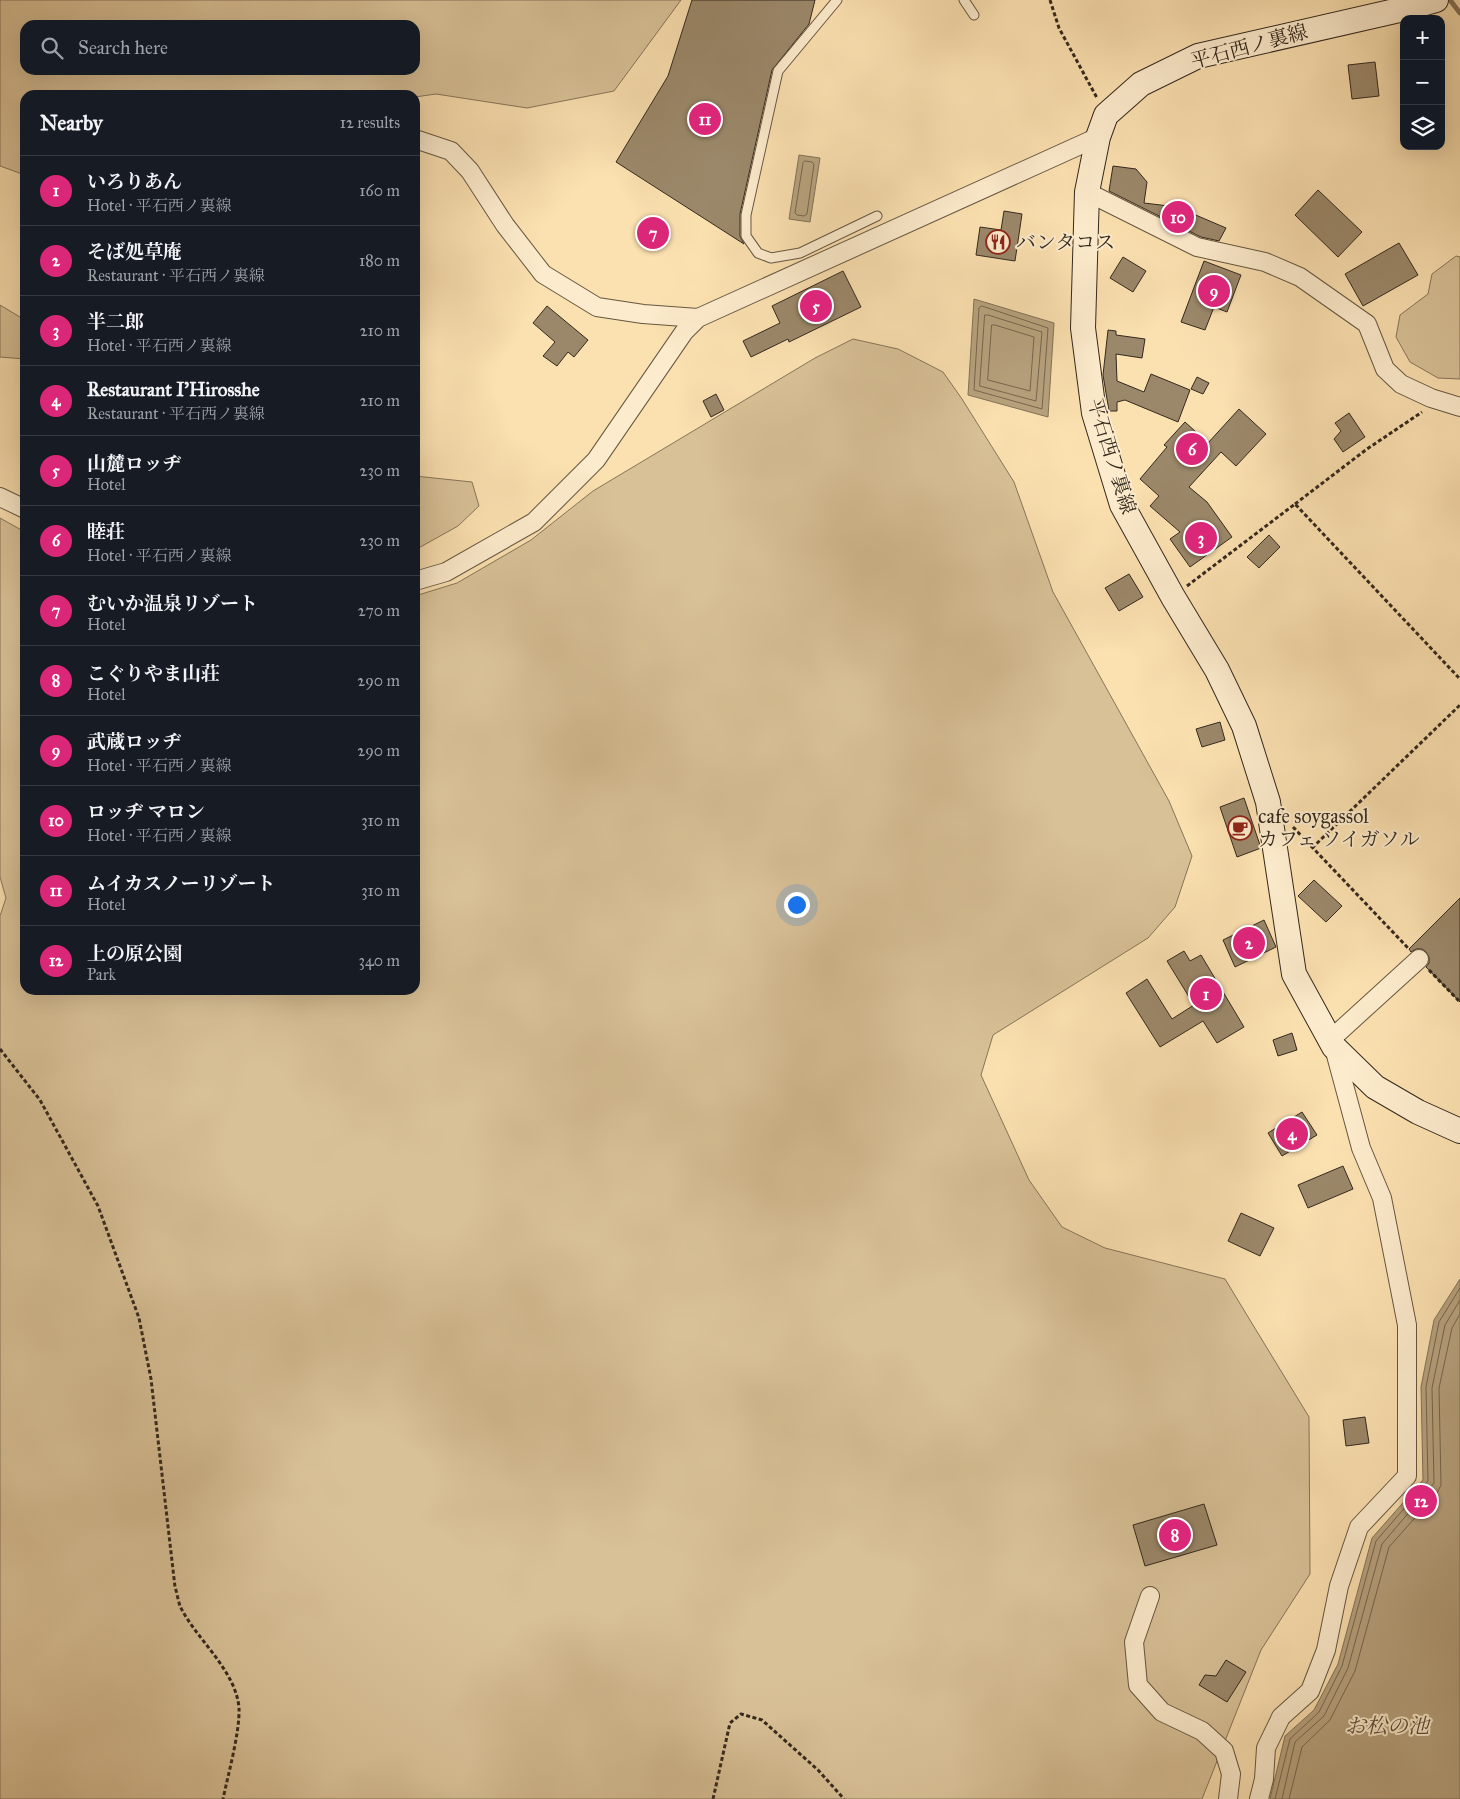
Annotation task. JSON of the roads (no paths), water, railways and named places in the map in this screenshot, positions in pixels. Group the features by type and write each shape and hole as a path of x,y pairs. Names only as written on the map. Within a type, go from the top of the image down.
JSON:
{"main road":[{"name":"平石西ノ裏線","path":"1436,0 1198,56 1141,84 1102,126 1087,192 1083,328 1094,413 1122,505 1173,597 1218,670 1240,718 1268,802 1294,974 1332,1043 1376,1087 1418,1112 1460,1131"}],"street":[{"path":"420,580 446,572 534,522 596,460 684,332 698,318 1102,126"},
{"path":"420,141 451,151 470,170 505,225 543,274 597,306 644,314 698,318"},
{"path":"1087,192 1197,247 1265,262 1300,277 1367,324 1385,369 1401,384 1431,398 1460,407"},
{"path":"0,496 20,506"},
{"path":"1259,1799 1264,1779 1266,1748 1281,1717 1310,1691 1326,1650 1339,1586 1359,1527 1406,1476 1407,1325 1382,1198 1361,1148 1332,1043 1418,959"},
{"path":"1150,1596 1134,1642 1138,1685 1162,1712 1202,1731 1224,1751 1231,1774 1228,1799"}],"lane":[{"path":"837,0 778,71 746,214 746,236 758,253 771,258 800,253 877,216"},
{"path":"964,0 974,16"}],"water":[{"path":"799,155 820,158 810,222 789,219"},
{"path":"974,299 1054,323 1048,417 968,395"},
{"name":"お松の池","path":"1460,1279 1460,1799 1270,1799 1285,1736 1314,1710 1338,1664 1372,1538 1423,1480 1421,1387 1434,1320"}],"waterway":[{"path":"1450,0 1460,13"}],"place":[{"name":"ムイカスノーリゾート","path":"705,119"},
{"name":"ロッヂ マロン","path":"1178,217"},
{"name":"むいか温泉リゾート","path":"653,233"},
{"name":"バンタコス","path":"998,242"},
{"name":"武蔵ロッヂ","path":"1214,291"},
{"name":"山麓ロッヂ","path":"816,306"},
{"name":"睦荘","path":"1192,449"},
{"name":"半二郎","path":"1201,538"},
{"name":"cafe soygassol カフェ ソイガソル","path":"1240,828"},
{"name":"そば処草庵","path":"1249,943"},
{"name":"いろりあん","path":"1206,994"},
{"name":"Restaurant I'Hirosshe","path":"1292,1134"},
{"name":"上の原公園","path":"1421,1501"},
{"name":"こぐりやま山荘","path":"1175,1535"}]}
